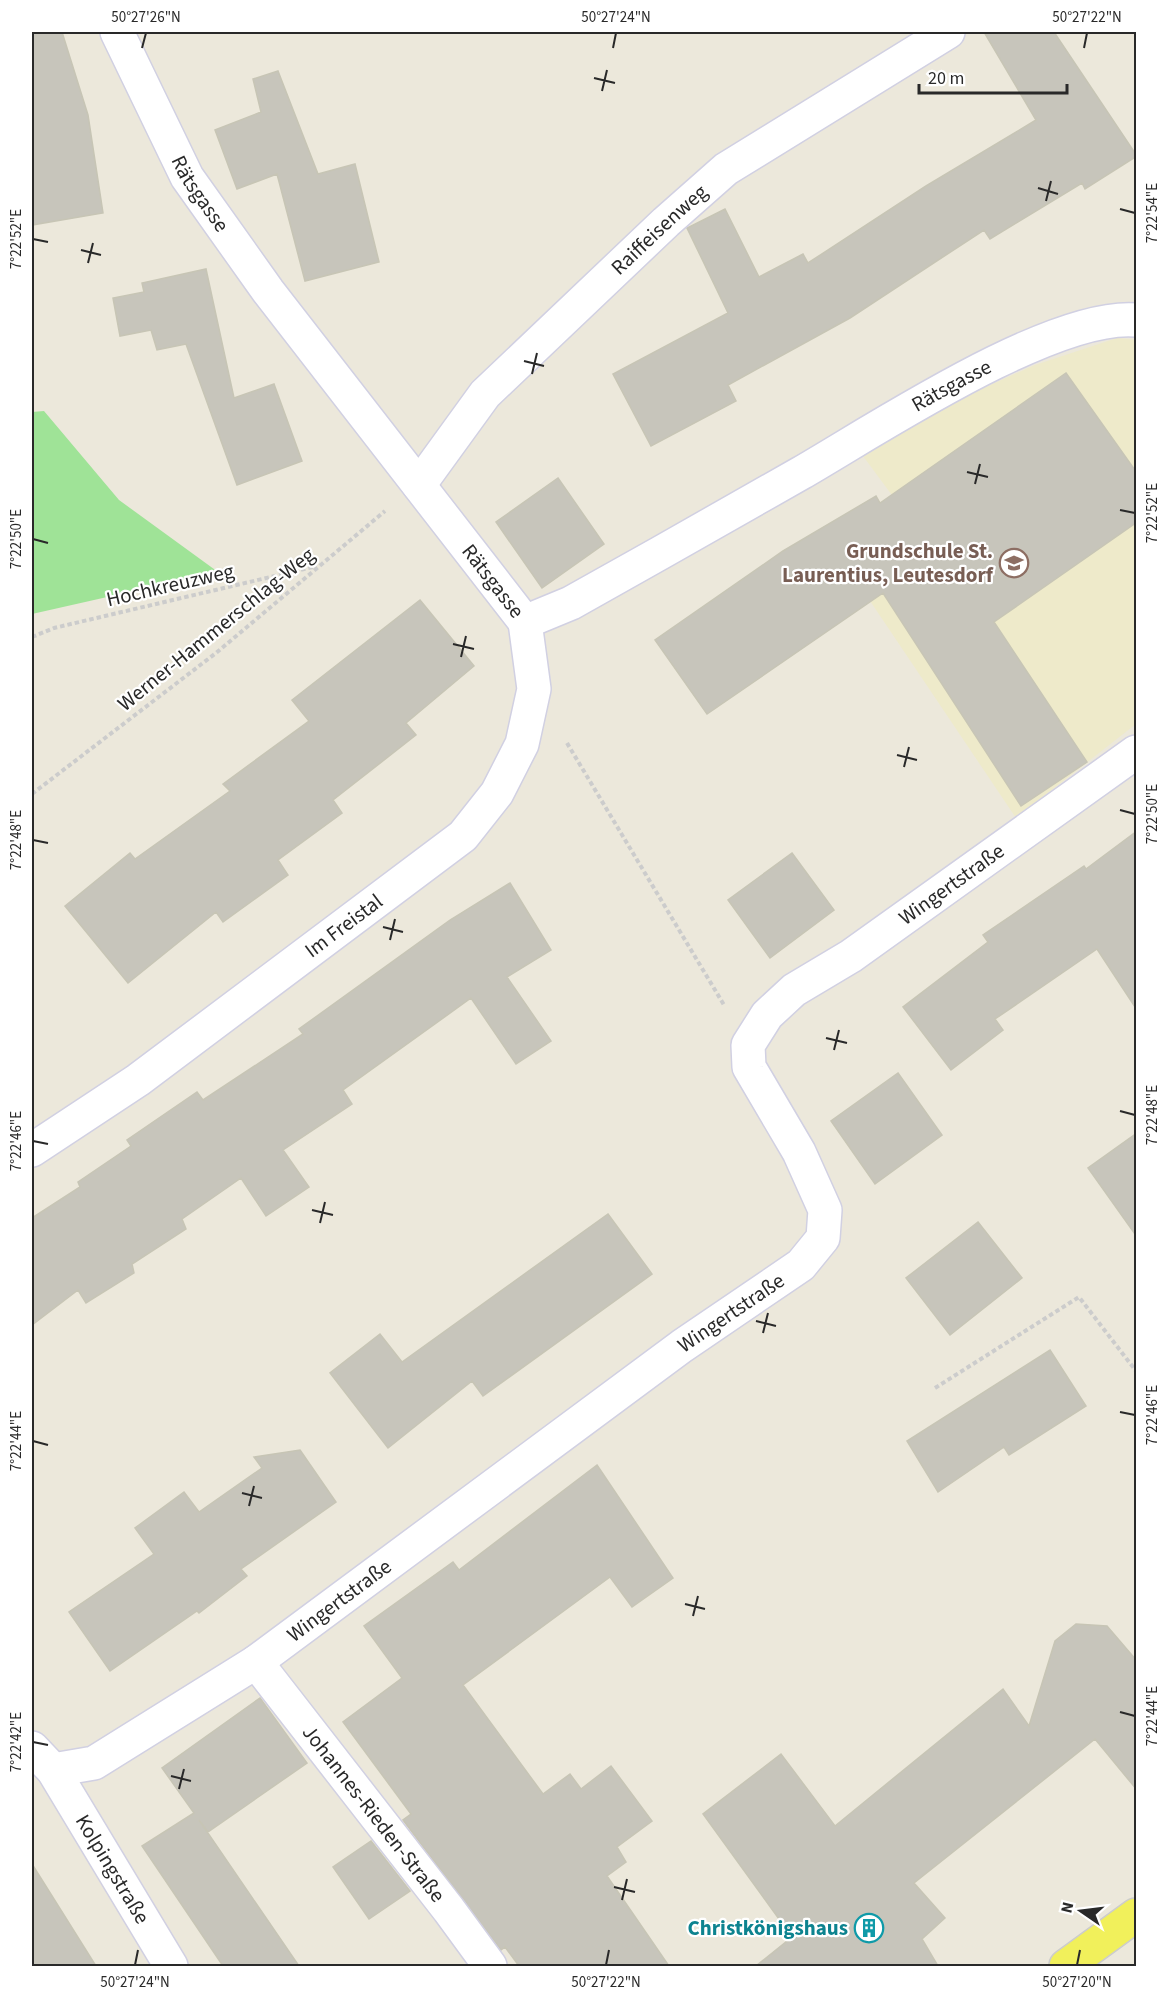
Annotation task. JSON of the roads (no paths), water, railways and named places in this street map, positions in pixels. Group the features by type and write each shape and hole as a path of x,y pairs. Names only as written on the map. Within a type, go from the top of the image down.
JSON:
{"main road":[{"path":"1066,1966 1137,1915"}],"street":[{"name":"Rätsgasse","path":"117,32 187,177 268,291 525,622 581,597 941,392 1042,340 1116,319 1137,320"},
{"name":"Raiffeisenweg","path":"419,485 484,394 666,222 726,169 948,32"},
{"name":"Im Freistal","path":"32,1150 138,1080 463,836 497,793 522,744 534,689 525,622"},
{"name":"Wingertstraße","path":"42,1759 94,1763 256,1662 682,1346 801,1264 823,1238 825,1210 799,1152 749,1067 748,1045 767,1015 794,990 851,956 1137,752"},
{"name":"Johannes-Rieden-Straße","path":"256,1662 449,1910 489,1966"},
{"name":"Kolpingstraße","path":"42,1759 171,1966"}],"place":[{"name":"Grundschule St. Laurentius, Leutesdorf","path":"1014,563"},
{"name":"Christkönigshaus","path":"869,1928"}]}
